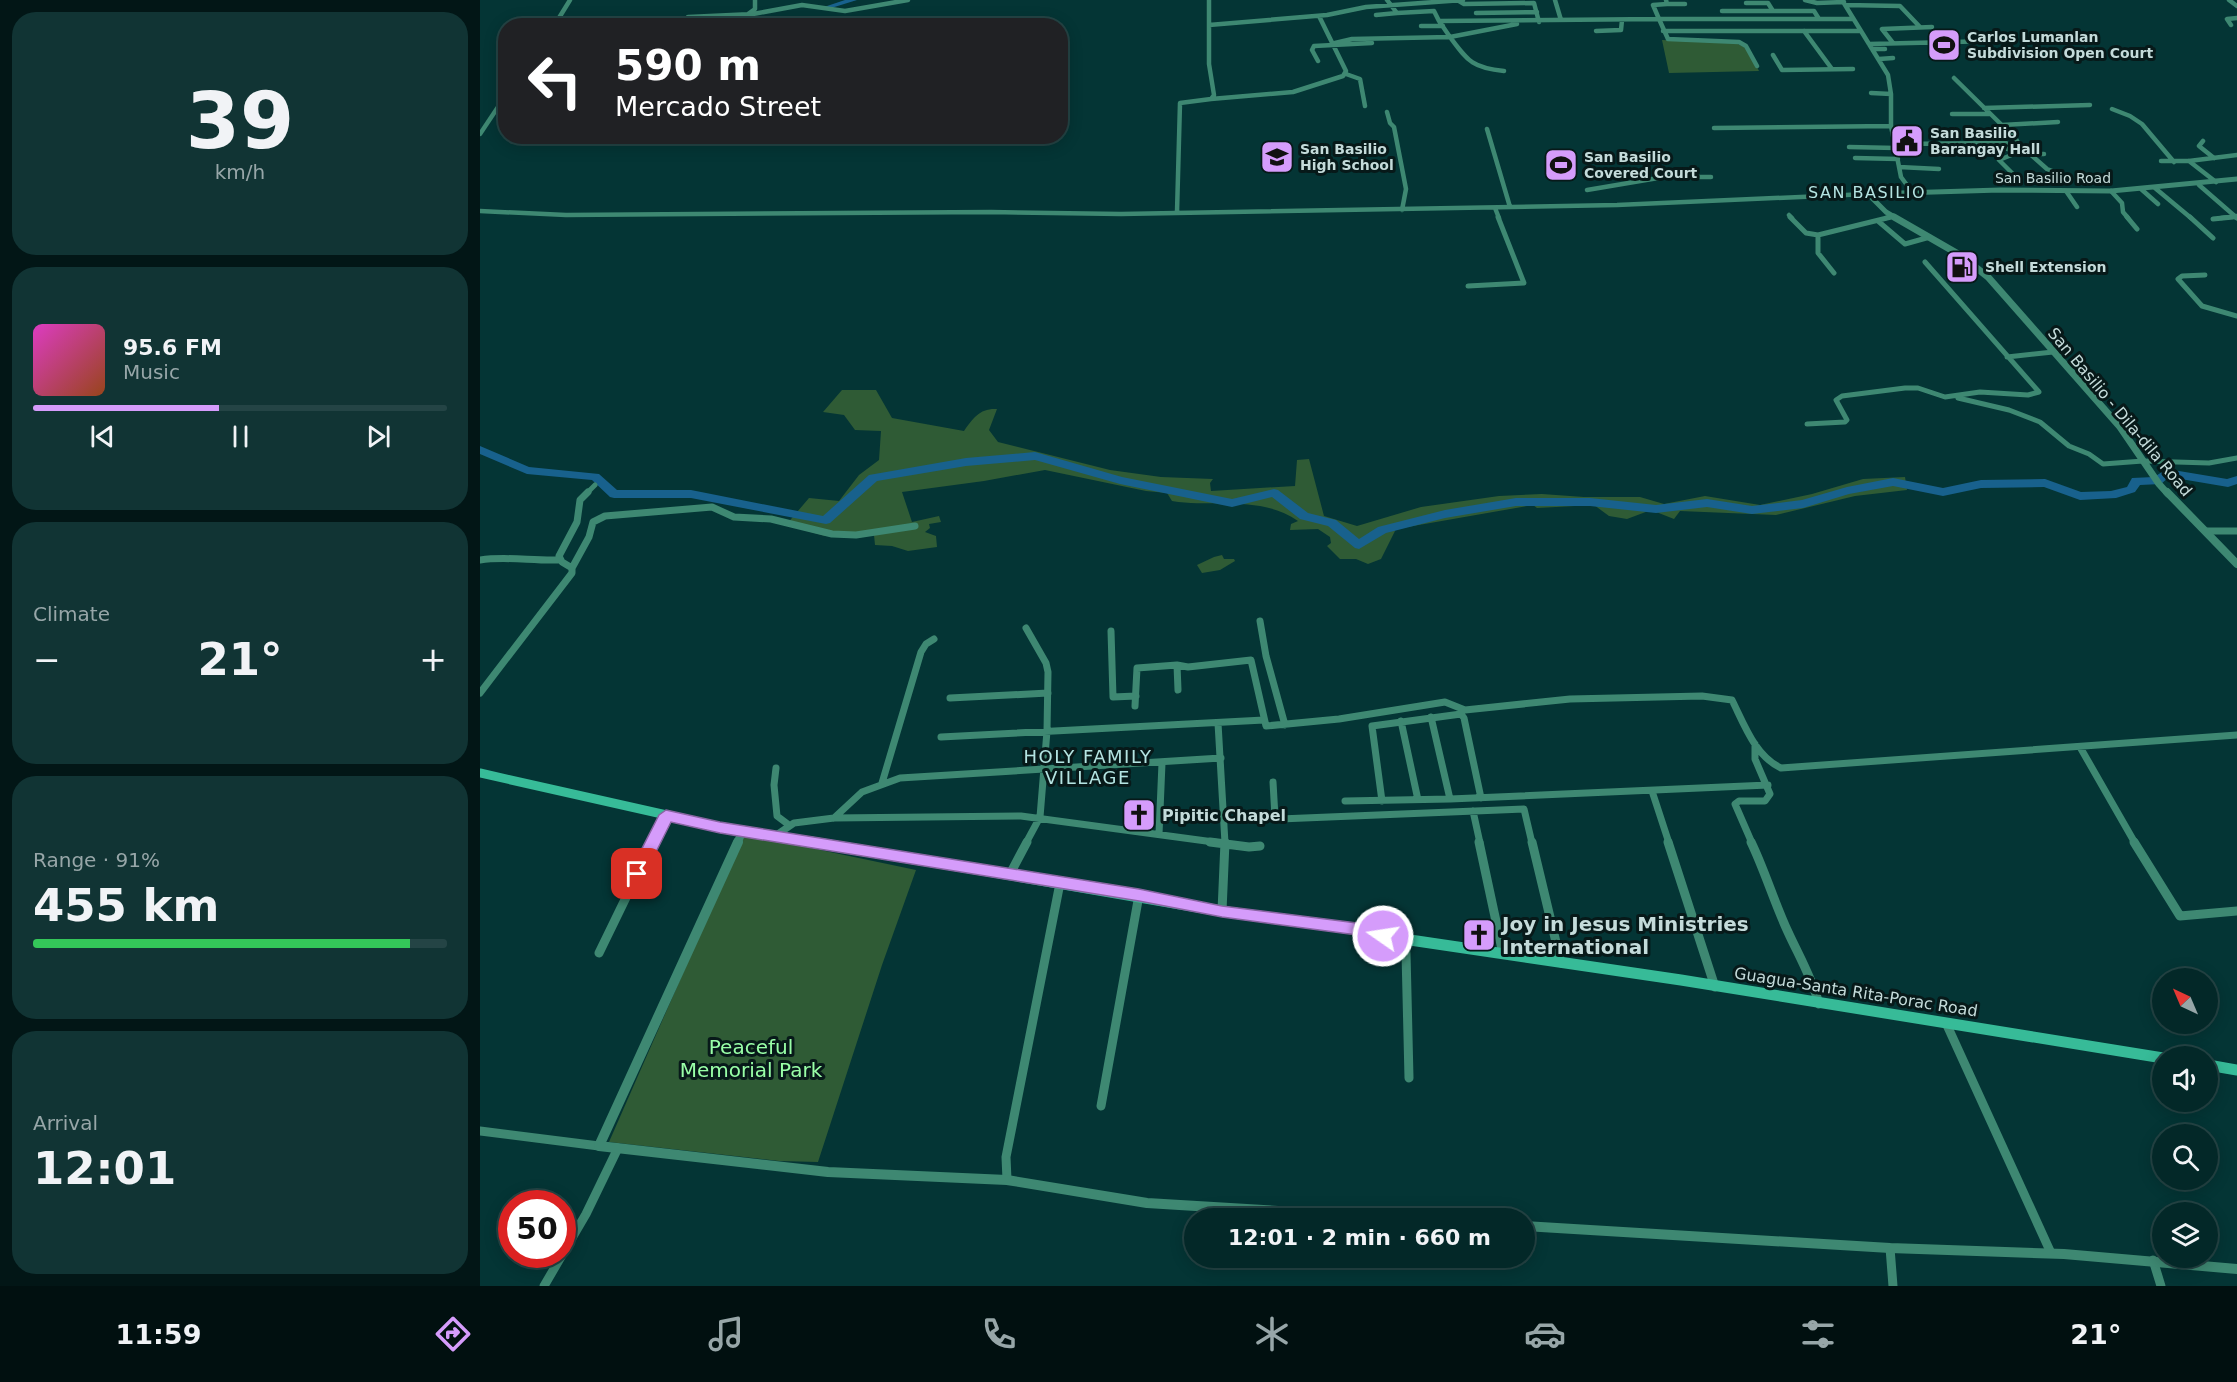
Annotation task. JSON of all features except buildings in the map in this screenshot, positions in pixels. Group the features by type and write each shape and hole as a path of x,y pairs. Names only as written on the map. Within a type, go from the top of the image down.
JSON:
{"main road":[{"name":"Guagua-Santa Rita-Porac Road","path":"480,773 743,831 1139,895 1222,911 1357,929 1383,936 2152,1056"},
{"path":"2218,1067 2237,1070"}],"street":[{"path":"559,18 570,0"},
{"path":"748,14 755,9 755,0"},
{"path":"688,17 748,14 802,5 815,5 838,12 908,0"},
{"path":"1209,0 1209,64 1214,95 1211,99"},
{"path":"1387,0 1396,13"},
{"path":"1209,25 1319,16 1413,2 1461,0 1464,4 1533,3 1539,21"},
{"path":"1555,0 1559,20"},
{"path":"1805,0 1817,3 1842,2 1900,6 1920,27"},
{"path":"2229,0 2237,6"},
{"path":"1685,4 1667,2 1653,5 1663,31 1670,40 1742,43 1749,50 1757,66"},
{"path":"1842,2 1888,75 1892,94 1891,126 1899,167 1902,181 1912,192"},
{"path":"1746,3 1768,3 1773,11"},
{"path":"866,15 871,6"},
{"path":"1376,15 1434,11 1471,66 1504,71"},
{"path":"1722,11 1814,11 1819,19"},
{"path":"1765,11 1769,19"},
{"path":"1476,13 1537,12"},
{"path":"1319,16 1335,44 1346,74"},
{"path":"2231,25 2227,20 2237,18"},
{"path":"1421,26 1559,20 1852,19"},
{"path":"1596,31 1621,30 1622,20"},
{"path":"1318,61 1312,48 1335,44 1450,37 1539,21"},
{"path":"1893,43 1882,28 1932,27"},
{"path":"1663,31 1860,31"},
{"path":"1804,31 1832,69"},
{"path":"1869,44 1994,41"},
{"path":"1929,42 1934,49 1961,49 1953,42"},
{"path":"1872,49 1886,49"},
{"path":"1773,55 1782,70 1853,69"},
{"path":"1879,59 1893,58"},
{"path":"1177,212 1180,103 1293,92 1346,74 1360,79 1365,106"},
{"path":"1954,78 2020,144 2017,151 1999,160 2017,178"},
{"path":"1871,93 1892,94"},
{"path":"1984,108 2090,105"},
{"path":"480,134 498,107"},
{"path":"2112,109 2132,116 2161,145 2174,162"},
{"path":"1387,112 1390,123 1394,127 1406,189 1402,210"},
{"path":"1952,114 1990,114"},
{"path":"2002,124 2058,122"},
{"path":"1714,128 1823,124 1891,126"},
{"path":"1487,129 1510,207"},
{"path":"2203,141 2199,146 2214,158"},
{"path":"1960,144 1969,152 1983,156"},
{"path":"1995,144 1999,148 2044,154"},
{"path":"1849,147 2006,144"},
{"path":"2031,154 2047,170 2055,172"},
{"path":"2161,161 2189,161 2237,155"},
{"path":"1855,158 1898,159"},
{"path":"2189,161 2216,182"},
{"path":"1899,167 1939,169"},
{"path":"1587,190 1617,183 1672,176 1711,177"},
{"name":"San Basilio Road","path":"1868,194 2111,191 2199,185 2237,179"},
{"path":"2199,185 2236,217"},
{"path":"2156,188 2213,238"},
{"path":"2141,189 2158,204"},
{"path":"2066,191 2077,207"},
{"path":"2111,191 2122,203 2123,212 2137,229"},
{"path":"480,211 566,215 947,212 1121,214 1594,206 1868,194"},
{"name":"San Basilio - Dila-dila Road","path":"1868,194 1893,216 1960,255 1983,272 2120,427 2159,484 2237,564"},
{"path":"1468,286 1524,284 1495,208"},
{"path":"1789,215 1806,233 1818,235 1893,216"},
{"path":"2213,219 2236,217"},
{"path":"1878,220 1905,244 1930,237"},
{"path":"1818,235 1818,253 1834,273"},
{"path":"1808,424 1845,422 1847,420 1836,400 1842,396 1918,388 1945,397 1987,392 2037,394 2039,392 1925,262"},
{"path":"2205,275 2182,276 2178,279 2202,306 2237,316"},
{"path":"2007,357 2053,352"},
{"path":"1956,397 2001,408 2040,422 2060,440 2089,454 2098,463 2199,463 2237,458"},
{"path":"559,560 562,545 581,510 580,500 595,485"},
{"path":"480,693 570,576 587,541 593,522 604,516 712,507 734,517 771,519 832,534 856,535 915,526"},
{"path":"2206,531 2237,531"},
{"path":"480,561 502,557 521,561 559,560 572,568"},
{"path":"1260,621 1285,725"},
{"path":"1010,874 1040,817 1047,731 1046,663 1026,628"},
{"path":"1110,631 1113,698 1136,696"},
{"path":"882,783 921,652 926,644 934,639"},
{"path":"1135,706 1137,668 1177,665 1188,667 1251,660 1266,726 1445,702 1465,710 1570,699 1702,696 1732,700 1755,744 1770,762 1781,768 2237,735"},
{"path":"1177,665 1178,690"},
{"path":"950,698 1048,693"},
{"path":"1382,801 1370,728 1374,725 1401,721 1464,715 1481,798"},
{"path":"1431,717 1450,799"},
{"path":"941,737 1264,720"},
{"path":"1401,721 1418,800"},
{"path":"1218,723 1225,843 1222,911"},
{"path":"1755,744 1753,757 1768,785 1769,798 1765,801 1738,801 1735,804 1767,876 1787,930 1814,984 1819,1004"},
{"path":"2080,747 2180,916 2237,911"},
{"path":"834,818 856,796 882,783 916,776 1162,764 1221,758"},
{"path":"1757,766 1770,762"},
{"path":"1159,834 1162,764"},
{"path":"776,768 774,785 777,816 789,825"},
{"path":"1273,782 1277,819 1524,809 1561,963"},
{"path":"1345,801 1481,798 1768,785"},
{"path":"1652,791 1715,987"},
{"path":"1473,811 1503,954"},
{"path":"598,953 666,815"},
{"path":"775,836 789,825 799,821 834,818 1040,817 1260,846"},
{"path":"598,1146 743,831"},
{"path":"1007,1180 1006,1158 1060,883"},
{"path":"1101,1106 1139,895"},
{"path":"1379,945 1406,953 1409,1078"},
{"path":"1946,1023 2051,1253"},
{"path":"480,1131 598,1146 658,1150 828,1172 1007,1180 1147,1203 1229,1208"},
{"path":"544,1286 586,1214 618,1148"},
{"path":"1535,1227 1890,1248 2051,1253 2152,1260"},
{"path":"1890,1248 1893,1286"},
{"path":"2218,1267 2237,1269"},
{"path":"2155,1268 2161,1286"}],"green space":[{"path":"1662,40 1734,42 1748,49 1759,71 1669,73"},
{"path":"842,390 876,390 892,418 964,431 981,412 997,409 989,430 998,442 1110,470 1161,477 1213,479 1210,483 1211,491 1295,486 1297,460 1309,459 1324,516 1357,526 1421,507 1499,496 1542,494 1640,497 1664,504 1705,496 1760,505 1812,494 1863,479 1905,477 1907,490 1855,496 1776,515 1680,511 1674,519 1651,510 1627,519 1609,516 1594,505 1537,508 1533,505 1396,529 1381,559 1368,564 1356,559 1340,559 1327,546 1331,543 1330,537 1318,529 1290,530 1291,524 1298,521 1269,508 1253,505 1172,501 1167,493 1146,491 1045,470 902,492 912,522 939,516 941,522 929,524 930,528 925,532 936,536 937,547 908,551 892,546 875,545 874,535 825,536 786,525 809,498 839,501 859,475 879,460 881,431 855,430 844,415 823,412"},
{"path":"1222,555 1224,559 1235,561 1220,570 1202,573 1197,565 1214,557"},
{"name":"Peaceful Memorial Park","path":"744,834 916,870 882,965 818,1162 779,1161 609,1142"}],"waterway":[{"path":"828,7 853,0"},
{"path":"480,450 527,470 595,477 614,494 691,494 826,520 873,478 966,462 1035,456 1120,480 1232,503 1274,493 1304,516 1332,523 1359,545 1382,530 1445,514 1516,502 1590,502 1656,509 1707,503 1752,510 1803,504 1847,491 1893,482 1943,492 1981,484 2045,483 2080,496 2112,495 2131,489 2136,481 2157,481 2167,473 2228,483 2237,480"}],"place":[{"name":"Carlos Lumanlan Subdivision Open Court","path":"1944,45"},
{"name":"San Basilio Barangay Hall","path":"1907,141"},
{"name":"San Basilio High School","path":"1277,157"},
{"name":"San Basilio Covered Court","path":"1561,165"},
{"name":"Shell Extension","path":"1962,267"},
{"name":"Pipitic Chapel","path":"1139,815"},
{"name":"Joy in Jesus Ministries International","path":"1479,935"}],"district":[{"name":"SAN BASILIO","path":"1867,192"},
{"name":"HOLY FAMILY VILLAGE","path":"1088,766"}],"route":[{"path":"637,874 666,815 720,827 1139,895 1222,911 1357,929 1383,936"}]}
